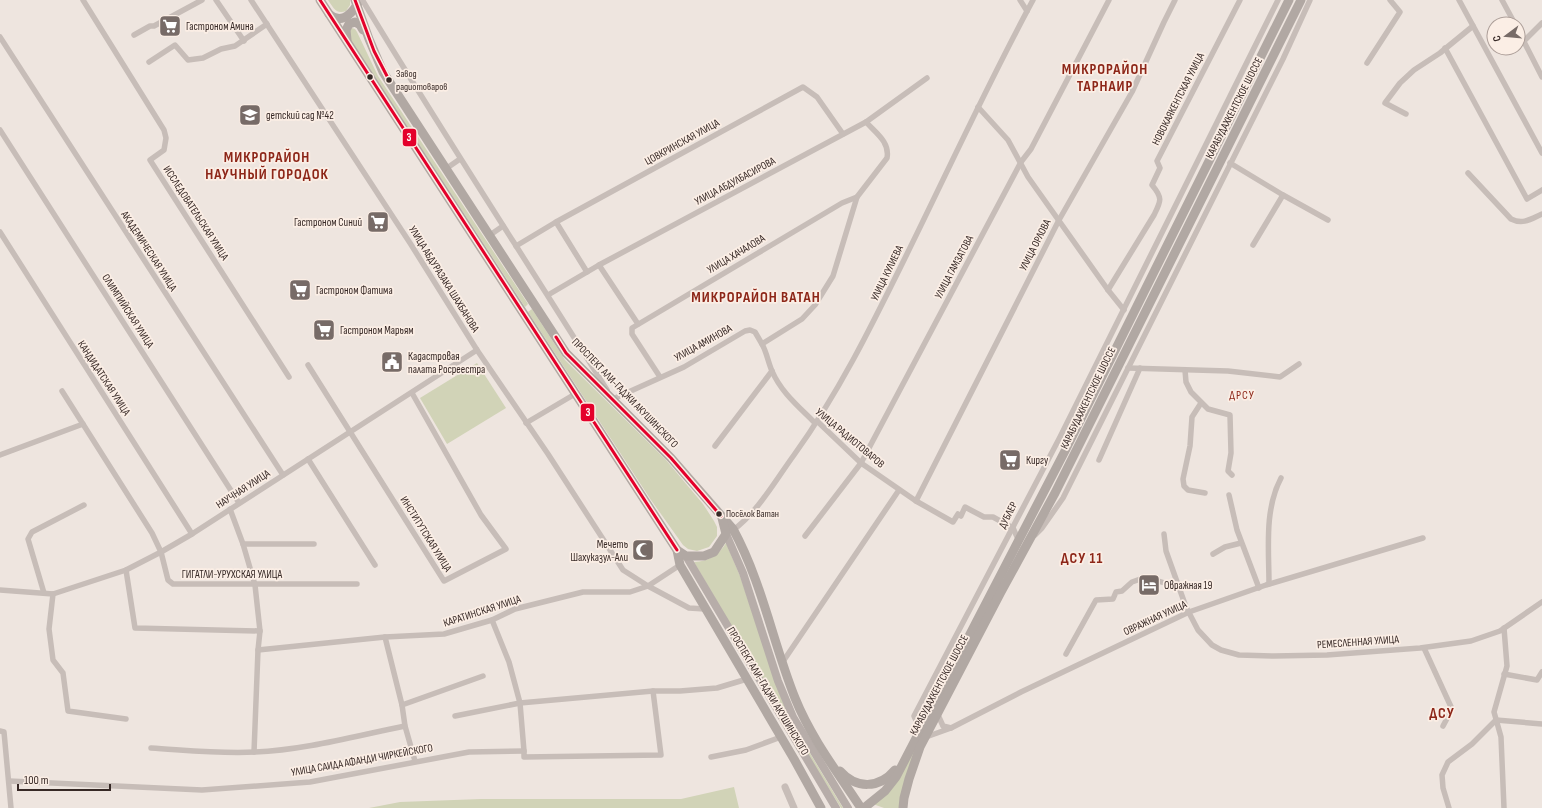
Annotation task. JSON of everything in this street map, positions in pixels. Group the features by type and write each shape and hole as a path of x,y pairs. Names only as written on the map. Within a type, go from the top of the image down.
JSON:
{"highway":[{"name":"ПРОСПЕКТ АЛИ-ГАДЖИ АКУШИНСКОГО","path":"320,0 677,550 680,564 705,609 821,808"},
{"name":"КАРАБУДАХКЕНТСКОЕ ШОССЕ","path":"863,808 885,791 896,777 1019,541 1289,0"},
{"name":"КАРАБУДАХКЕНТСКОЕ ШОССЕ","path":"903,808 909,780 920,747 1028,541 1055,493 1301,0"},
{"name":"ПРОСПЕКТ АЛИ-ГАДЖИ АКУШИНСКОГО","path":"356,3 368,39 383,72 490,234 566,353 671,458 721,516 730,532 740,541 754,577 795,699 825,754 863,808"},
{"path":"328,13 333,18 344,18 351,14 356,3"},
{"path":"350,46 346,30 347,26 353,22 360,25 368,39"},
{"path":"524,315 528,307 536,307"},
{"path":"677,550 686,556 704,556 714,552 730,532"},
{"path":"825,754 845,777 855,783 872,784 884,780 890,775 908,753"}],"main road":[{"path":"730,532 778,681 793,717 848,807"},
{"path":"686,556 836,808"}],"street":[{"name":"ИССЛЕДОВАТЕЛЬСКАЯ УЛИЦА","path":"83,0 164,130 166,138 164,150 150,160 289,377"},
{"path":"134,35 202,0"},
{"path":"216,0 244,41"},
{"name":"УЛИЦА АБДУРАЗАКА ШАХБАНОВА","path":"252,0 478,350 623,570 648,586 689,608 705,609"},
{"path":"1020,0 1027,11"},
{"name":"УЛИЦА КУЛИЕВА","path":"730,532 742,523 761,501 818,422 867,335 978,107 1033,0"},
{"name":"УЛИЦА ГАМЗАТОВА","path":"805,536 861,463 1021,162 1031,149 1109,0"},
{"name":"УЛИЦА ОРЛОВА","path":"916,501 1059,220 1132,92 1175,0"},
{"name":"НОВОКАЯКЕНТСКАЯ УЛИЦА","path":"1108,290 1160,203 1160,194 1152,185 1160,168 1158,161 1240,0"},
{"name":"ДУБЛЕР","path":"920,729 914,716 1013,528 1124,310 1278,0"},
{"path":"1028,541 1042,528 1063,498 1283,59 1310,0"},
{"path":"1368,63 1400,12 1390,0"},
{"path":"1459,0 1542,154"},
{"path":"1502,0 1511,16"},
{"path":"356,3 363,1 413,85 548,294 613,399"},
{"path":"1526,39 1542,23"},
{"path":"149,62 175,45 188,60 203,58 221,49 235,46 267,24"},
{"path":"1406,114 1385,103 1400,83 1414,70 1473,26"},
{"name":"АКАДЕМИЧЕСКАЯ УЛИЦА","path":"0,37 283,475"},
{"path":"1526,45 1542,77"},
{"path":"1445,48 1527,199 1542,190"},
{"name":"УЛИЦА АБДУЛБАСИРОВА","path":"548,294 599,265 866,122 927,78"},
{"name":"ЦОВКРИНСКАЯ УЛИЦА","path":"516,246 556,222 803,87 817,97 843,134"},
{"path":"978,107 1008,140 1028,177 1108,290 1124,310"},
{"path":"762,344 802,319 815,305 833,276 858,197 886,158 888,151 886,143 866,122"},
{"name":"ОЛИМПИЙСКАЯ УЛИЦА","path":"0,130 239,504"},
{"path":"447,168 460,159"},
{"path":"1230,163 1282,195 1328,220"},
{"path":"1468,173 1512,219 1518,222 1525,222 1542,214"},
{"path":"1253,246 1282,195"},
{"name":"УЛИЦА ХАЧАЛОВА","path":"660,377 632,334 632,328 842,203 858,197"},
{"path":"556,222 587,272"},
{"path":"490,234 503,226"},
{"name":"КАНДИДАТСКАЯ УЛИЦА","path":"0,232 192,534"},
{"path":"599,265 638,324"},
{"name":"УЛИЦА АМИНОВА","path":"613,399 684,367 745,331 750,330 755,332 762,344"},
{"name":"УЛИЦА РАДИОТОВАРОВ","path":"762,344 772,370 783,390 792,401 814,422 818,422 861,463 916,501 953,522 958,514 961,516 966,507 984,517 993,517 1013,528"},
{"name":"НАУЧНАЯ УЛИЦА","path":"0,590 53,594 126,570 192,534 478,350"},
{"path":"1128,368 1228,371 1280,377 1299,364"},
{"name":"ИНСТИТУТСКАЯ УЛИЦА","path":"308,365 444,581 506,549 480,515 412,393"},
{"path":"1099,460 1140,368"},
{"path":"714,446 772,370"},
{"path":"1185,370 1186,382 1191,392 1201,403 1208,409 1230,416 1231,453 1228,471 1232,475"},
{"name":"ГИГАТЛИ-УРУХСКАЯ УЛИЦА","path":"62,391 152,533 161,552 168,580 173,584 357,584"},
{"path":"526,422 575,394"},
{"path":"1201,403 1192,417 1190,446 1183,479 1184,486 1188,490 1205,493"},
{"path":"0,455 83,424"},
{"path":"308,459 374,565"},
{"path":"1269,584 1269,522 1277,486 1281,478"},
{"path":"782,663 899,490"},
{"path":"1229,495 1241,543 1259,588"},
{"path":"44,593 28,539 32,532 84,505"},
{"path":"230,509 243,544 255,585 260,631 254,752"},
{"path":"1013,528 1019,541"},
{"name":"РЕМЕСЛЕННАЯ УЛИЦА","path":"1164,534 1166,551 1188,609 1198,630 1212,645 1221,650 1240,655 1327,655 1424,648 1471,641 1504,628 1542,602"},
{"name":"ОВРАЖНАЯ УЛИЦА","path":"926,737 951,728 1188,609 1423,538"},
{"path":"1213,554 1225,547 1241,543"},
{"path":"243,544 314,544"},
{"name":"КАРАТИНСКАЯ УЛИЦА","path":"258,650 385,637 444,634 492,620 515,609 584,592 630,592 648,586 680,564"},
{"path":"126,570 135,628 260,631"},
{"path":"1066,654 1096,600 1113,599 1116,592 1122,591 1132,582 1146,578 1180,588"},
{"path":"53,594 49,629 52,660 63,674 68,711 126,719"},
{"path":"492,620 509,662 520,703 524,757 661,755 653,690"},
{"path":"1504,628 1506,666 1494,712 1501,738 1504,808"},
{"path":"385,637 414,761"},
{"path":"1424,648 1452,709 1442,726"},
{"path":"1504,674 1537,680 1542,672"},
{"path":"402,705 483,676"},
{"path":"455,716 520,703 653,690 680,691 717,688 747,679"},
{"path":"938,715 943,726 951,728"},
{"path":"1449,808 1443,788 1442,775 1448,762 1472,744 1496,720 1542,724"},
{"path":"151,748 200,752 254,752 303,747 405,726"},
{"path":"2,731 11,808"},
{"path":"711,757 746,750 781,737"},
{"name":"УЛИЦА САИДА АФАНДИ ЧИРКЕЙСКОГО","path":"9,781 202,790 310,782 414,761 469,752 524,751"},
{"path":"785,787 794,808"}],"green space":[{"path":"328,0 350,0 350,5 346,11 340,12 333,8"},
{"path":"352,28 357,32 378,76 528,304 525,307 350,39 350,29"},
{"path":"532,309 565,360 666,460 703,504 717,527 717,536 709,547 697,551 688,549 683,545 651,500 528,312"},
{"path":"477,363 506,408 447,444 420,398"},
{"path":"726,543 740,576 780,695 793,725 843,808 841,808 791,728 694,562 713,557"},
{"path":"914,747 917,748 900,808 884,808 873,804"},
{"path":"734,787 739,808 369,808 400,802 481,799 681,799"}],"transit line":[{"name":"3","path":"320,0 677,550"},
{"name":"3","path":"355,0 374,51 389,80"},
{"name":"3","path":"556,337 566,353 671,458 721,516"}],"place":[{"name":"Гастроном Амина","path":"170,26"},
{"name":"Завод радиотоваров","path":"389,80"},
{"name":"детский сад №42","path":"250,115"},
{"name":"Гастроном Синий","path":"378,222"},
{"name":"Гастроном Фатима","path":"300,290"},
{"name":"Гастроном Марьям","path":"324,330"},
{"name":"Кадастровая палата Росреестра","path":"392,362"},
{"name":"Киргу","path":"1010,460"},
{"name":"Посёлок Ватан","path":"719,514"},
{"name":"Мечеть Шахуказул-Али","path":"643,550"},
{"name":"Овражная 19","path":"1149,585"}],"district":[{"name":"МИКРОРАЙОН ТАРНАИР","path":"1105,78"},
{"name":"МИКРОРАЙОН НАУЧНЫЙ ГОРОДОК","path":"267,166"},
{"name":"МИКРОРАЙОН ВАТАН","path":"756,297"},
{"name":"ДРСУ","path":"1242,395"},
{"name":"ДСУ 11","path":"1082,558"},
{"name":"ДСУ","path":"1442,713"}]}
